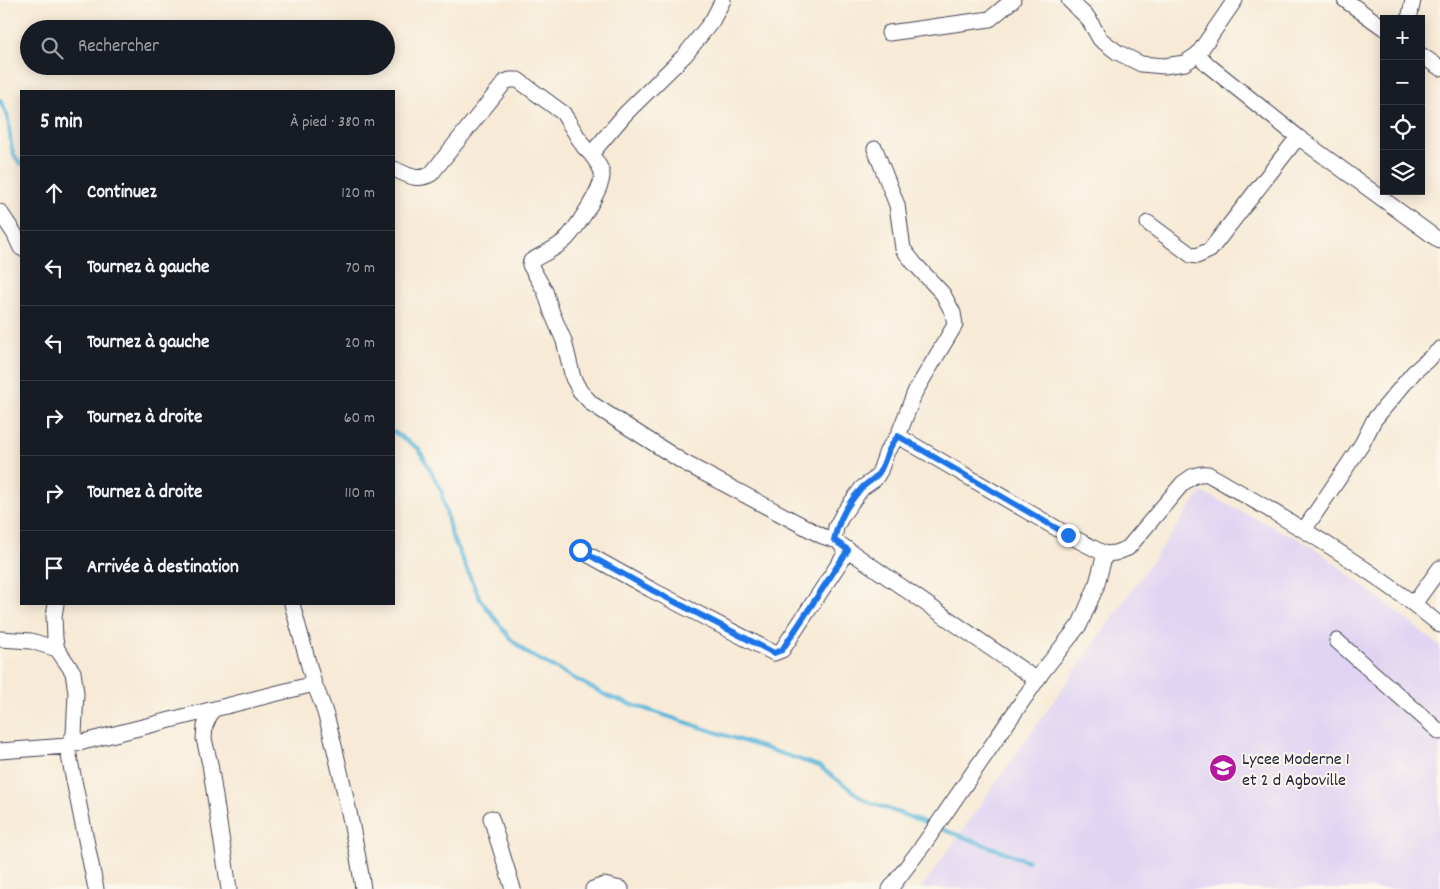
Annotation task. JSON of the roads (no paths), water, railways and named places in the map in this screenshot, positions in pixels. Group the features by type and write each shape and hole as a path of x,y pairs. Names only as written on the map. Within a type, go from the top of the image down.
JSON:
{"street":[{"path":"591,154 626,112 685,55 712,21 722,0"},
{"path":"889,33 990,19 1013,0"},
{"path":"1069,0 1088,18 1100,39 1117,52 1141,64 1164,66 1185,63 1198,54 1235,0"},
{"path":"1345,0 1380,25"},
{"path":"1410,15 1413,0"},
{"path":"1198,54 1298,137 1440,241"},
{"path":"1425,58 1440,68"},
{"path":"395,169 415,178 423,178 431,174 505,82 510,80 518,80 563,113 584,147 599,164 602,180 596,196 564,242 531,261 530,264 545,291 564,341 573,378 580,391 592,404 683,462 822,536 834,540 1037,680"},
{"path":"1148,222 1191,255 1197,256 1210,250 1298,137"},
{"path":"834,540 836,527 843,514 862,488 875,479 887,451 898,436 915,392 955,325 953,312 943,294 903,249 897,205 875,149"},
{"path":"0,212 20,246"},
{"path":"1304,530 1362,444 1374,420 1414,372 1440,349"},
{"path":"898,436 1068,535 1105,554 1115,553 1128,548 1182,484 1192,476 1208,474 1304,530 1414,604 1440,626"},
{"path":"580,550 650,589 774,653 782,650 848,550"},
{"path":"890,889 924,844 1037,680 1080,624 1096,587 1105,554"},
{"path":"1414,604 1440,568"},
{"path":"56,605 54,631 57,648 73,672 76,693 74,735 67,746 96,889"},
{"path":"292,605 314,684 322,699 333,742 358,855 363,889"},
{"path":"0,639 31,641 57,648"},
{"path":"1337,641 1440,732"},
{"path":"0,751 67,746 314,684"},
{"path":"212,710 205,726 204,740 210,764 230,889"},
{"path":"491,818 513,889"},
{"path":"593,889 604,885 621,889"}],"waterway":[{"path":"0,100 7,115 12,148 20,163"},
{"path":"395,433 419,449 441,490 451,534 480,599 510,638 527,653 609,697 819,766 866,801 932,825"},
{"path":"939,828 1028,861"}],"place":[{"name":"Lycee Moderne 1 et 2 d Agboville","path":"1223,768"}]}
